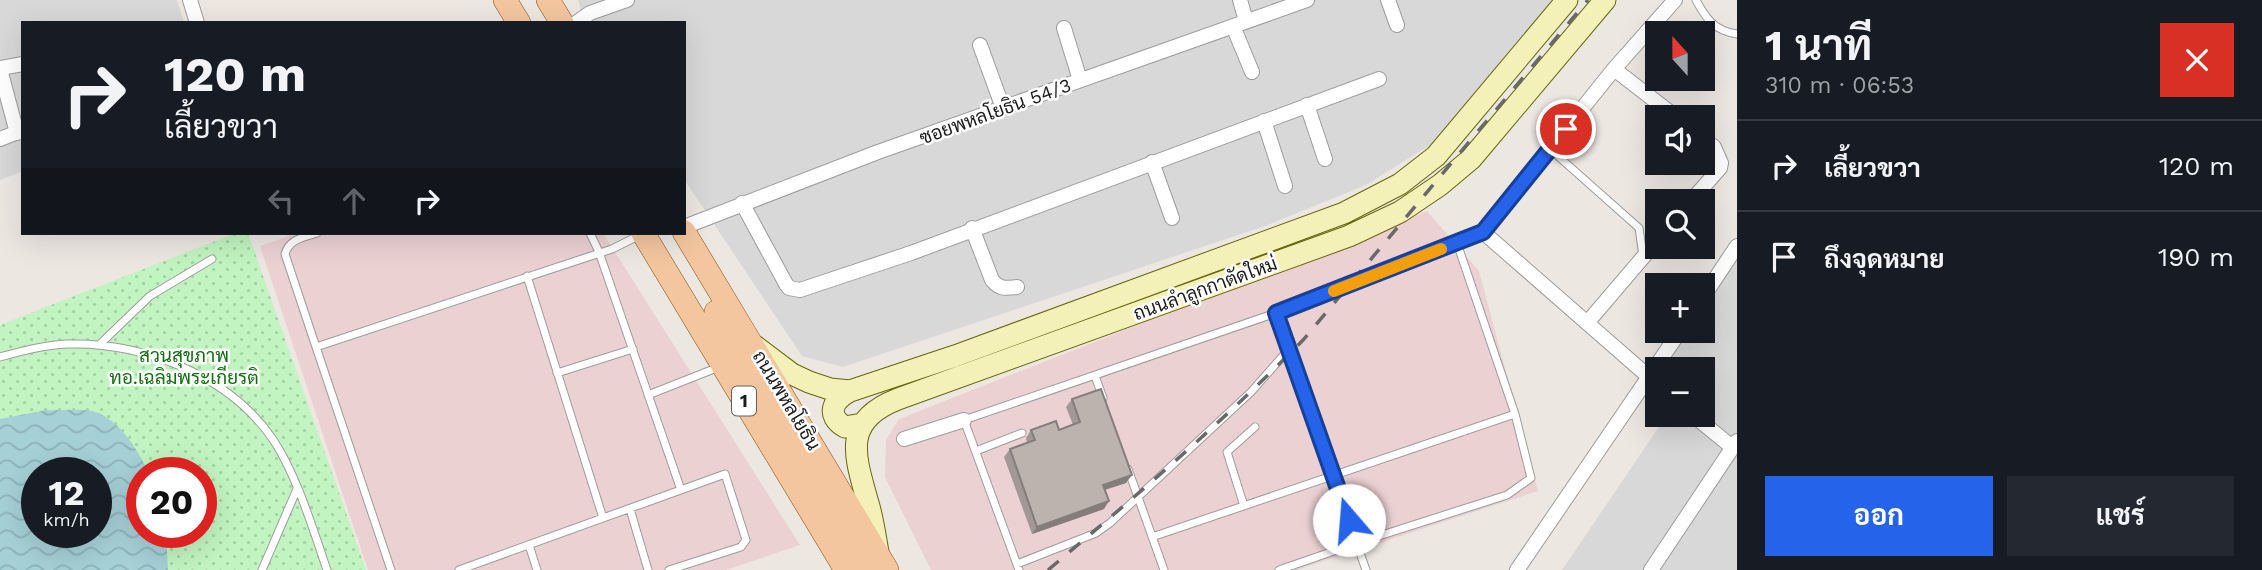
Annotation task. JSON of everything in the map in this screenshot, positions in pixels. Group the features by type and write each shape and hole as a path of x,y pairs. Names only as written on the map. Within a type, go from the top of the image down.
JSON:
{"main road":[{"path":"505,0 518,21"},
{"path":"548,0 561,21"},
{"name":"ถนนลำลูกกาตัดใหม่","path":"755,346 792,374 830,389 850,391 955,356 1331,218 1387,192 1425,166 1450,142 1567,0"},
{"name":"ถนนลำลูกกาตัดใหม่","path":"862,424 882,405 1349,236 1401,212 1471,159 1605,0"},
{"name":"ถนนพหลโยธิน","path":"686,232 755,346 878,565"},
{"name":"ถนนพหลโยธิน","path":"644,235 846,570"},
{"path":"672,235 708,299 878,565"},
{"path":"850,391 835,401 835,417 845,427 862,424"},
{"path":"862,424 855,442 855,454 878,565"}],"street":[{"path":"190,0 196,21"},
{"path":"587,7 627,0"},
{"path":"1240,0 1240,24 1252,72"},
{"name":"ซอยพหลโยธิน 54/3","path":"686,228 743,203 1307,0"},
{"path":"1388,0 1396,25"},
{"path":"1645,374 1483,232 1614,69 1675,0"},
{"path":"1064,28 1080,80"},
{"path":"980,45 1003,108"},
{"path":"0,139 20,131 0,68 21,64"},
{"path":"1614,69 1660,105"},
{"path":"743,203 786,284 794,289 810,288 1379,79"},
{"path":"1307,105 1325,159"},
{"path":"1264,121 1285,186"},
{"path":"1715,151 1721,163 1715,174"},
{"path":"1152,162 1172,218"},
{"path":"1702,189 1714,175"},
{"path":"972,228 992,281 1003,288 1017,287"},
{"path":"1715,279 1737,246"},
{"path":"1587,323 1644,257"},
{"path":"1517,570 1645,392"},
{"path":"904,439 964,420"},
{"path":"1651,570 1735,444 1710,427"}],"lane":[{"path":"1696,0 1704,17 1714,27 1737,34"},
{"path":"1550,149 1639,228 1640,249 1644,257"},
{"path":"1289,349 1251,392 1096,533 1018,567 964,420 1276,313 1483,232"},
{"path":"311,235 293,241 285,254 391,570"},
{"path":"591,235 681,490"},
{"path":"316,347 612,249 639,235"},
{"path":"1279,570 1357,542 1507,495 1531,478 1515,414 1457,243"},
{"path":"99,345 150,296 212,259"},
{"path":"527,276 603,518"},
{"path":"1276,313 1366,570"},
{"path":"0,357 34,347 99,345 160,358 223,387 248,409 273,439 297,489 327,570"},
{"path":"557,373 633,349"},
{"path":"648,395 723,365"},
{"path":"1096,376 1106,407"},
{"path":"1152,537 1515,414"},
{"path":"1244,506 1227,452 1255,427"},
{"path":"976,451 1022,433"},
{"path":"1124,456 1164,570"},
{"path":"459,570 725,474 746,540 741,547 669,570"},
{"path":"262,570 297,489"},
{"path":"629,509 648,570"},
{"path":"529,545 537,570"}],"shaded area":[{"path":"0,0 177,0 183,21 21,21 21,172 0,180"},
{"path":"578,0 1553,0 1430,145 1366,185 1265,226 843,367 802,356 686,182 686,21 584,21"},
{"path":"1427,211 1479,271 1538,491 1297,570 931,570 885,477 886,440 899,419"},
{"path":"292,235 604,235 800,545 726,570 368,570 260,246"},
{"path":"1737,245 1737,570 1562,570 1659,427 1715,427 1715,357 1657,357 1667,343 1715,343 1715,276"},
{"path":"1645,374 1645,392 1637,385"}],"green space":[{"name":"สวนสุขภาพ ทอ.เฉลิมพระเกียรติ","path":"231,235 249,235 366,570 0,570 0,325"}],"water":[{"path":"46,410 78,410 95,412 112,421 140,457 126,457 126,548 167,548 168,570 0,570 0,419"}],"building":[{"path":"1101,389 1132,475 1103,485 1109,501 1037,527 1010,449 1035,440 1031,430 1056,421 1059,430 1080,422 1072,399"}],"railway":[{"path":"1048,570 1211,429 1304,339 1588,0"}],"slow traffic":[{"path":"1334,291 1441,249"}],"route":[{"path":"1349,520 1276,313 1483,232 1566,129"}]}
